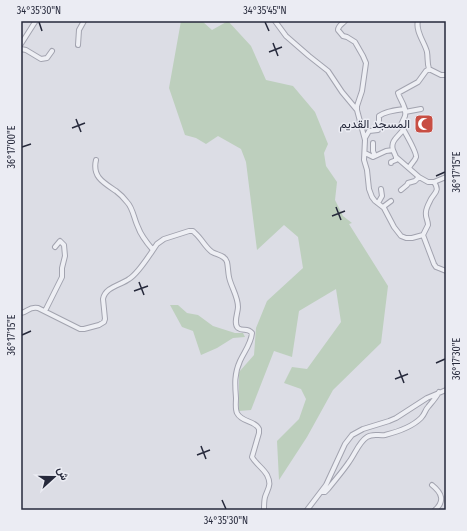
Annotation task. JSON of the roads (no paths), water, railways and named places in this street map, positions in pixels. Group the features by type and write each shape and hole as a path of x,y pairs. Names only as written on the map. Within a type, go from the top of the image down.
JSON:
{"street":[{"path":"21,44 36,21"},
{"path":"78,45 79,30 84,21"},
{"path":"275,21 286,36 328,71 342,92 357,110"},
{"path":"345,21 338,27 338,30 340,34 355,42 366,63 362,91 357,110 365,138 364,160 370,192 372,197 383,207 394,227 403,237 412,238 423,235"},
{"path":"418,21 417,26 426,51 429,69 441,75 446,75"},
{"path":"21,49 26,50 41,59 47,58 52,50"},
{"path":"409,168 416,154 407,134 402,127 401,123 405,116 405,110 398,93 418,82 429,69"},
{"path":"365,138 369,131 378,130 380,114 421,108"},
{"path":"403,130 393,142 392,146 396,157 419,178 428,182 434,182 446,177"},
{"path":"373,144 374,158"},
{"path":"374,158 386,151 393,150"},
{"path":"365,153 374,158"},
{"path":"391,163 392,161 396,160 396,157"},
{"path":"96,160 94,166 100,179 106,185 117,191 128,203 138,228 153,250"},
{"path":"401,190 408,183 419,178"},
{"path":"434,182 437,190 430,200 427,208 425,215 428,225 423,235 434,264 446,271"},
{"path":"378,203 382,196 381,189"},
{"path":"383,207 391,201"},
{"path":"21,313 33,307 45,311 80,329 102,324 105,321 103,305 104,294 108,290 131,278 159,242 184,232 193,231 198,235 211,251 223,257 227,261 229,278 236,294 238,304 237,326 240,329 249,330 252,333 251,339 235,375 236,407 238,415 241,418 256,424 259,429 252,457 256,464 266,474 269,481 269,489 264,500 264,510"},
{"path":"45,311 62,277 62,268 66,256 64,245 60,241 55,247"},
{"path":"307,510 326,485 345,444 352,435 363,429 396,418 427,398 446,390"},
{"path":"321,492 325,492 328,489 350,462 363,440 372,435 391,433 414,423 423,415 439,392"},
{"path":"432,485 439,491 441,500 440,505 435,510"}],"place":[{"name":"المسجد القديم","path":"424,124"}]}
